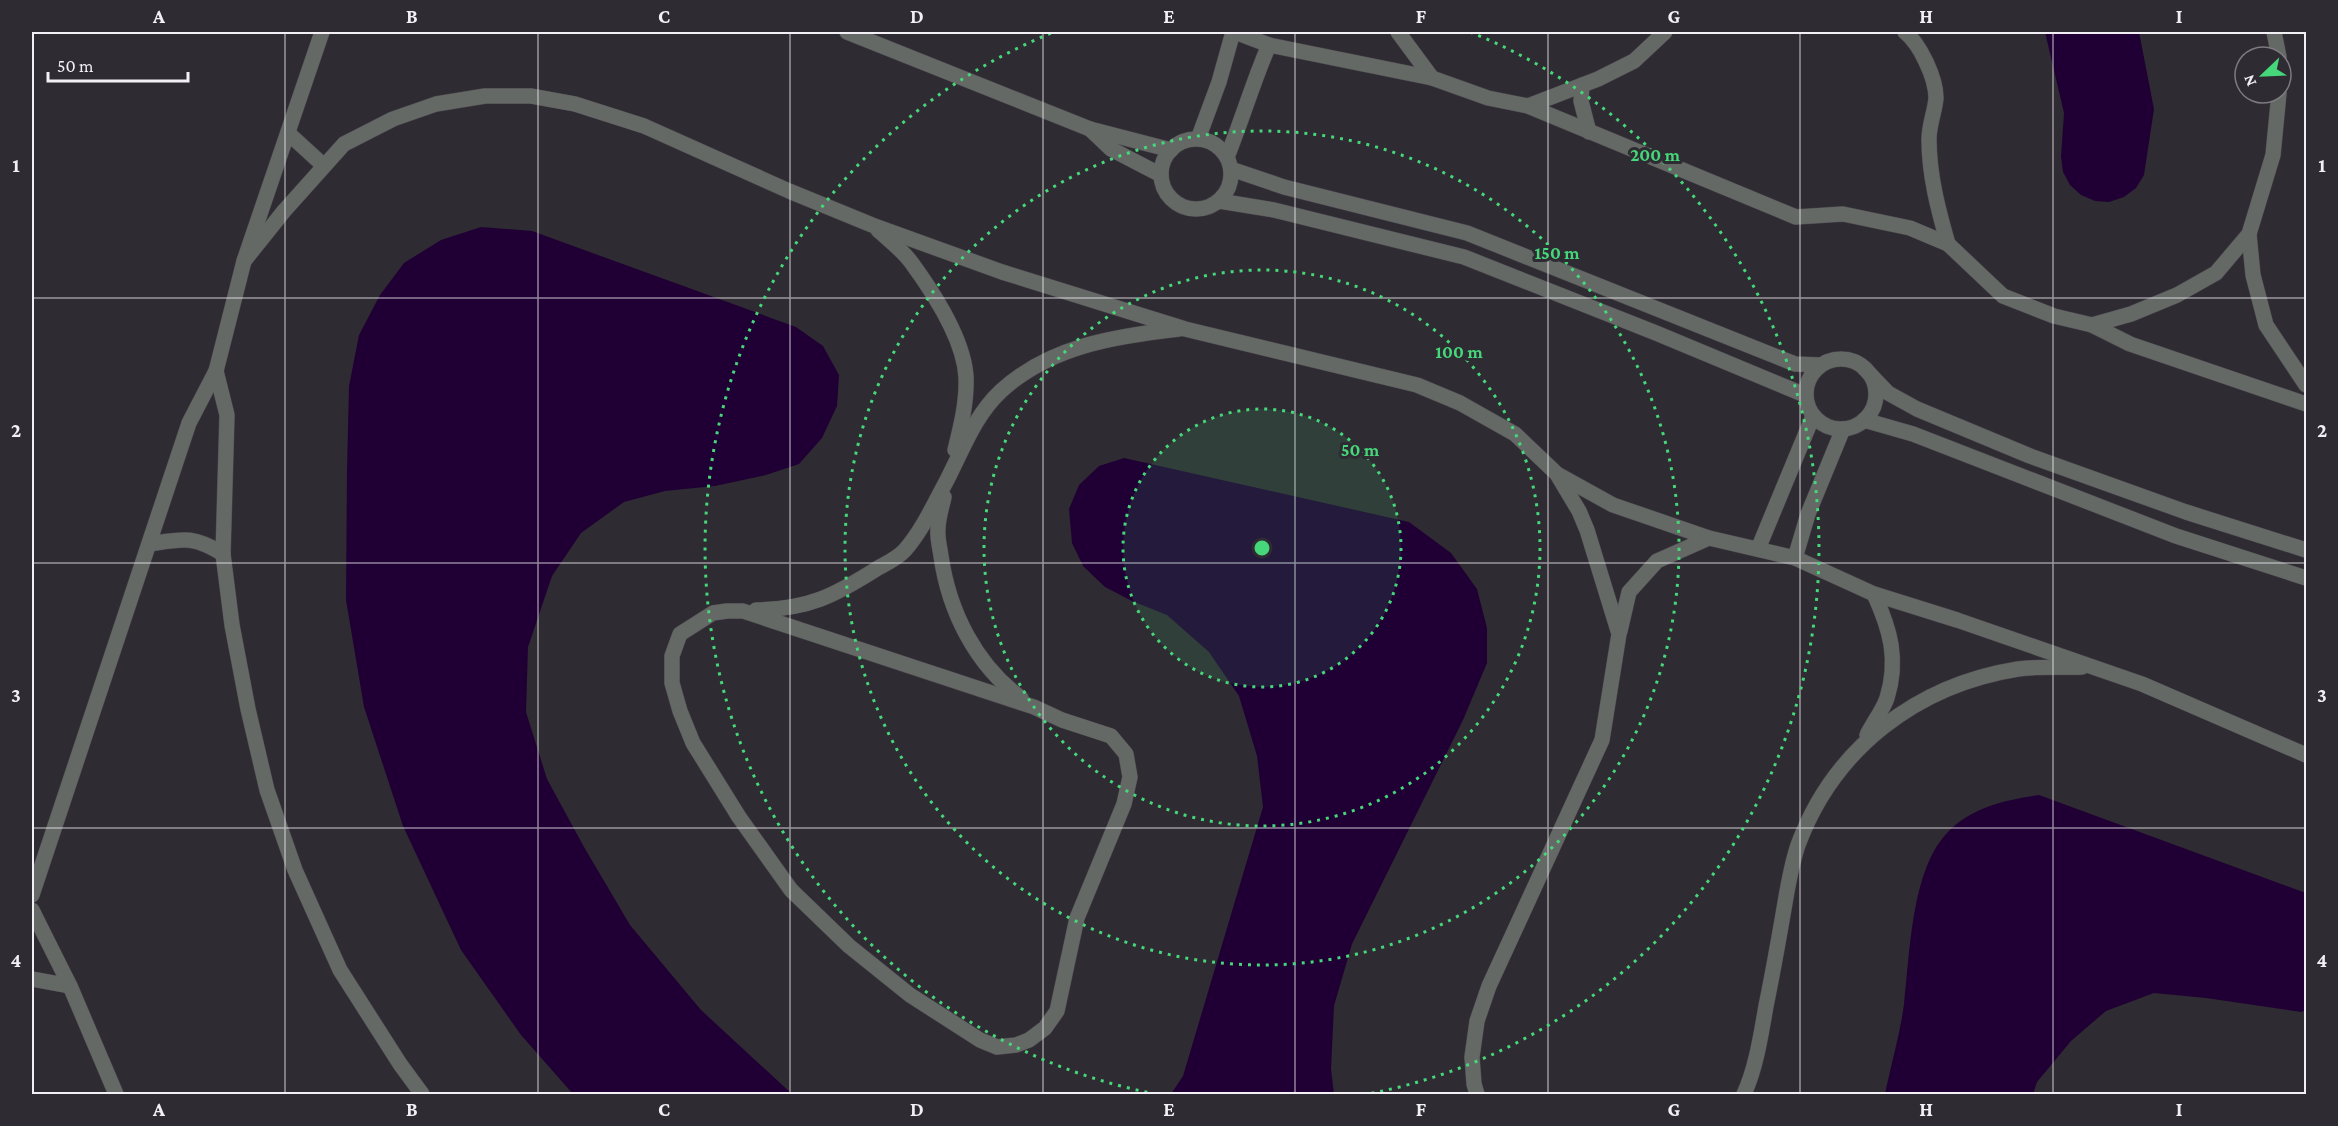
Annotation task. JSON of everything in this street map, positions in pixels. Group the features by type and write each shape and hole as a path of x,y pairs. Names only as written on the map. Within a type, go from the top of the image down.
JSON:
{"street":[{"path":"32,895 189,423 216,371 244,261 322,32"},
{"path":"847,32 1090,129 1109,132 1171,150"},
{"path":"1198,139 1234,32 1269,45 1432,78 1488,98 1528,106 1796,217 1843,214 1910,228 1948,244 2003,296 2054,316 2092,325 2130,344 2307,404"},
{"path":"1398,32 1432,78"},
{"path":"1528,106 1582,86 1634,61 1665,32"},
{"path":"1905,32 1913,38 1928,65 1936,96 1929,138 1934,196 1948,244"},
{"path":"1269,45 1252,86 1229,163 1231,181 1227,192 1220,201 1199,210 1188,209 1177,204 1163,187 1162,164 1171,150 1186,140 1198,139 1215,145 1229,163 1284,188 1467,234 1795,364 1820,365"},
{"path":"1582,86 1581,101 1588,132"},
{"path":"244,261 323,165 344,144 393,120 436,104 485,96 531,96 575,104 644,126 789,191 873,225 1002,272 1185,329 1417,385 1460,402 1515,434 1557,474 1613,505 1709,538 1795,558 1874,594 2142,684 2307,755"},
{"path":"2278,105 2273,155 2249,234 2253,275 2266,325 2307,386"},
{"path":"1090,129 1111,149 1161,176"},
{"path":"288,133 323,165"},
{"path":"1220,201 1274,210 1464,257 1805,395"},
{"path":"873,225 910,261 942,309 960,349 966,377 963,418 947,480 938,530 943,568 955,613 976,651 1003,684 1034,707"},
{"path":"2092,325 2131,314 2176,295 2216,273 2249,234"},
{"path":"743,611 1034,707 1062,720 1110,736 1125,754 1130,777 1124,804 1077,918 1058,1011 1045,1028 1029,1040 1016,1045 997,1047 980,1040 910,994 849,946 791,890 739,817 693,742 680,711 672,683 672,656 680,634 713,613 743,611 776,610 804,606 831,596 903,552 921,528 979,417 1001,391 1022,375 1076,348 1112,337 1185,329"},
{"path":"1864,368 1872,377 1876,388 1871,412 1864,420 1855,426 1843,429 1822,424 1813,416 1805,395 1812,373 1820,365 1843,358 1854,361 1864,368 1888,393 1917,409 2030,456 2186,512 2307,550"},
{"path":"216,371 226,415 223,554 232,625 267,790 295,870 340,970 400,1065 422,1095"},
{"path":"1758,549 1813,416"},
{"path":"1864,420 1913,434 2176,536 2307,578"},
{"path":"1795,558 1808,514 1843,429"},
{"path":"1557,474 1579,511 1587,530 1619,634"},
{"path":"1478,1095 1474,1084 1472,1057 1477,1021 1518,922 1602,740 1619,634 1629,592 1658,561 1709,538"},
{"path":"149,544 182,539 203,542 223,554"},
{"path":"1859,750 1887,698 1894,657 1888,624 1874,594"},
{"path":"1743,1095 1761,1036 1798,846 1820,801 1859,750 1882,726 1920,700 1968,681 2020,669 2091,667"},
{"path":"32,910 70,986 116,1095"},
{"path":"32,979 70,986"}],"shaded area":[{"path":"2045,32 2139,32 2154,109 2144,175 2136,188 2124,197 2109,202 2095,201 2081,195 2070,185 2063,172 2061,157 2064,113"},
{"path":"481,227 532,231 796,327 823,346 839,375 837,406 822,438 799,464 766,475 715,486 665,491 624,502 581,533 552,576 528,647 526,712 547,779 630,925 701,1010 792,1094 573,1094 521,1035 461,950 403,826 364,707 346,600 349,386 359,335 380,295 404,263 441,240"},
{"path":"1124,458 1409,522 1451,553 1477,589 1487,628 1487,663 1463,720 1352,944 1334,1006 1331,1069 1334,1094 1171,1094 1183,1076 1263,807 1257,756 1239,696 1209,652 1167,615 1105,587 1083,566 1072,543 1069,509 1079,485 1099,466"},
{"path":"2039,795 2306,893 2306,1010 2301,1012 2154,993 2106,1011 2071,1041 2037,1082 2033,1094 1885,1094 1904,1004 1914,914 1926,869 1935,849 1956,824 1978,811 2002,802"}]}
